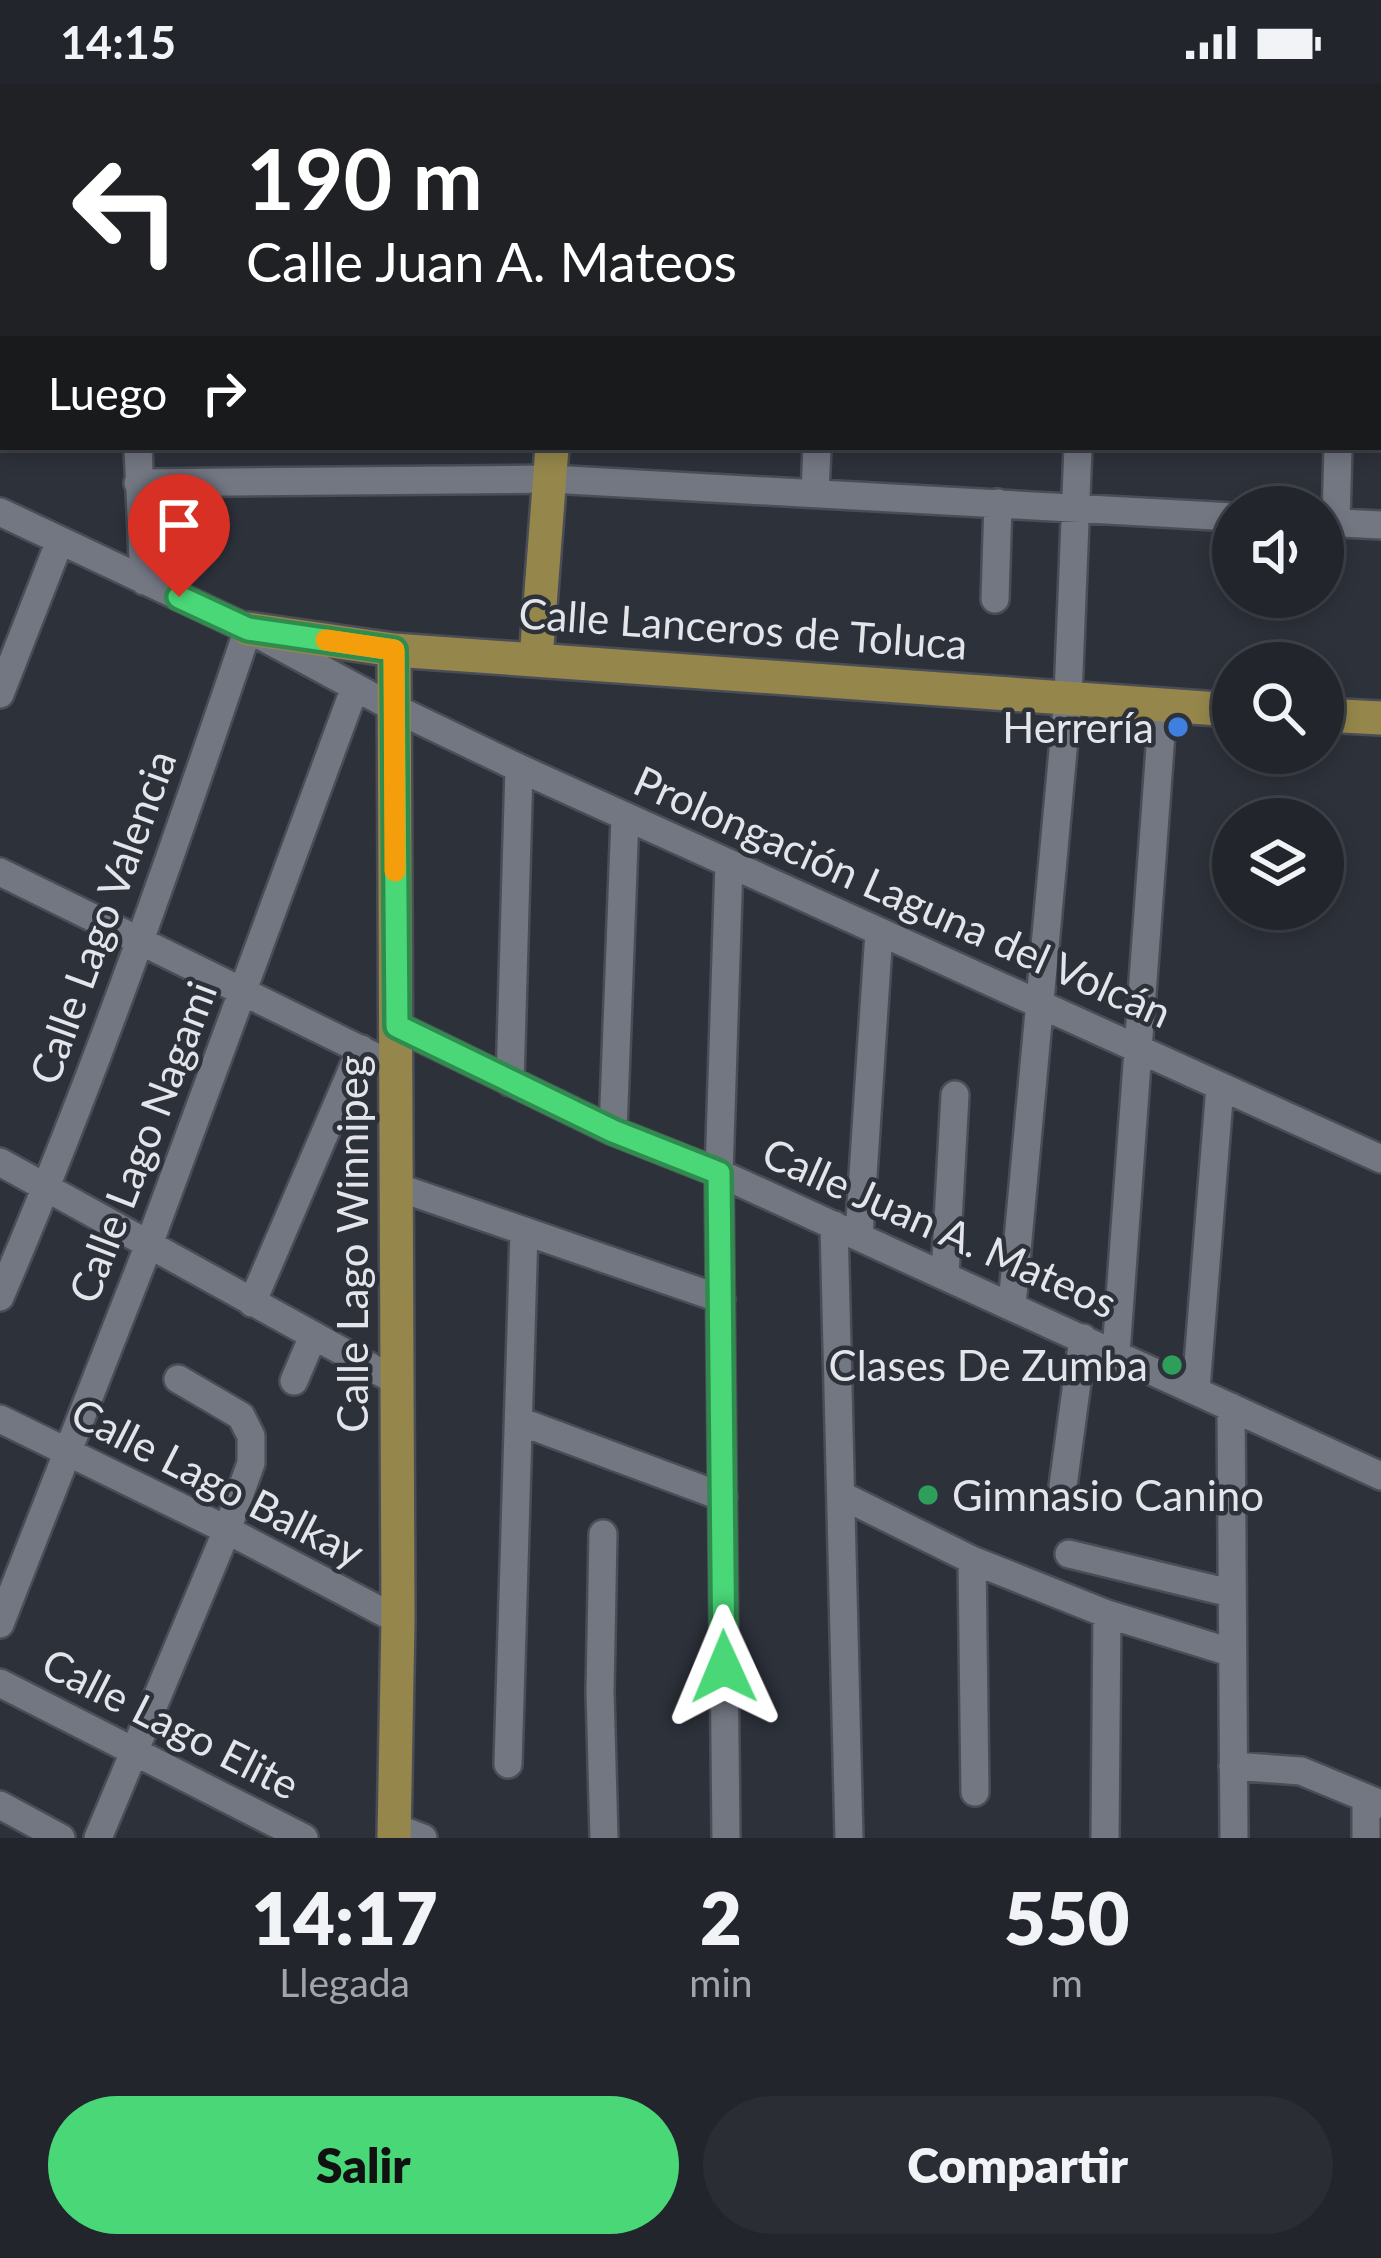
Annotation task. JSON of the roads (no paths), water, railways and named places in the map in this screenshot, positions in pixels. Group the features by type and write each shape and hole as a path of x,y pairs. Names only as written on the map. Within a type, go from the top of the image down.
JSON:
{"main road":[{"path":"536,659 551,463"},
{"name":"Calle Lanceros de Toluca","path":"248,629 394,650 1212,709"},
{"name":"Calle Lago Winnipeg","path":"394,650 398,1620 404,1834"},
{"path":"1344,716 1381,718"}],"street":[{"path":"138,450 144,580"},
{"path":"815,493 817,450"},
{"path":"1012,1305 1068,696 1078,450"},
{"path":"1334,486 1338,450"},
{"path":"138,483 551,463 815,493 1212,516"},
{"path":"995,599 998,503"},
{"name":"Prolongación Laguna del Volcán","path":"0,512 248,629 392,707 519,768 1381,1159"},
{"path":"1344,523 1381,525"},
{"path":"0,694 59,543"},
{"name":"Calle Lago Valencia","path":"0,1297 142,942 248,629"},
{"name":"Calle Lago Nagami","path":"0,1624 148,1246 356,688"},
{"path":"1116,1353 1163,706"},
{"path":"510,1082 519,768"},
{"path":"613,1131 625,817"},
{"path":"726,1838 719,1173 729,864"},
{"path":"0,872 398,1068"},
{"path":"849,1838 841,1496 847,1231 880,932"},
{"name":"Calle Juan A. Mateos","path":"397,1026 613,1131 719,1173 1381,1476"},
{"path":"252,1303 361,1049"},
{"path":"1196,1390 1220,1086"},
{"path":"945,1275 956,1095"},
{"path":"0,1162 396,1381"},
{"path":"397,1186 722,1299"},
{"path":"508,1764 524,1231"},
{"path":"294,1381 313,1336"},
{"path":"1063,1486 1083,1338"},
{"path":"98,1838 227,1530 253,1452 247,1424 178,1379"},
{"path":"1232,1407 1234,1838"},
{"name":"Calle Lago Balkay","path":"0,1420 227,1530 398,1620"},
{"path":"520,1420 723,1497"},
{"path":"841,1496 972,1560 1107,1615 1230,1652"},
{"path":"603,1534 604,1838"},
{"path":"1069,1554 1230,1593"},
{"path":"972,1560 975,1792"},
{"path":"1105,1838 1107,1615"},
{"name":"Calle Lago Elite","path":"0,1683 304,1838"},
{"path":"1233,1766 1301,1771 1373,1801 1366,1838"},
{"path":"0,1805 62,1838"}],"place":[{"name":"Herrería","path":"1178,727"},
{"name":"Clases De Zumba","path":"1172,1365"},
{"name":"Gimnasio Canino","path":"928,1495"}]}
